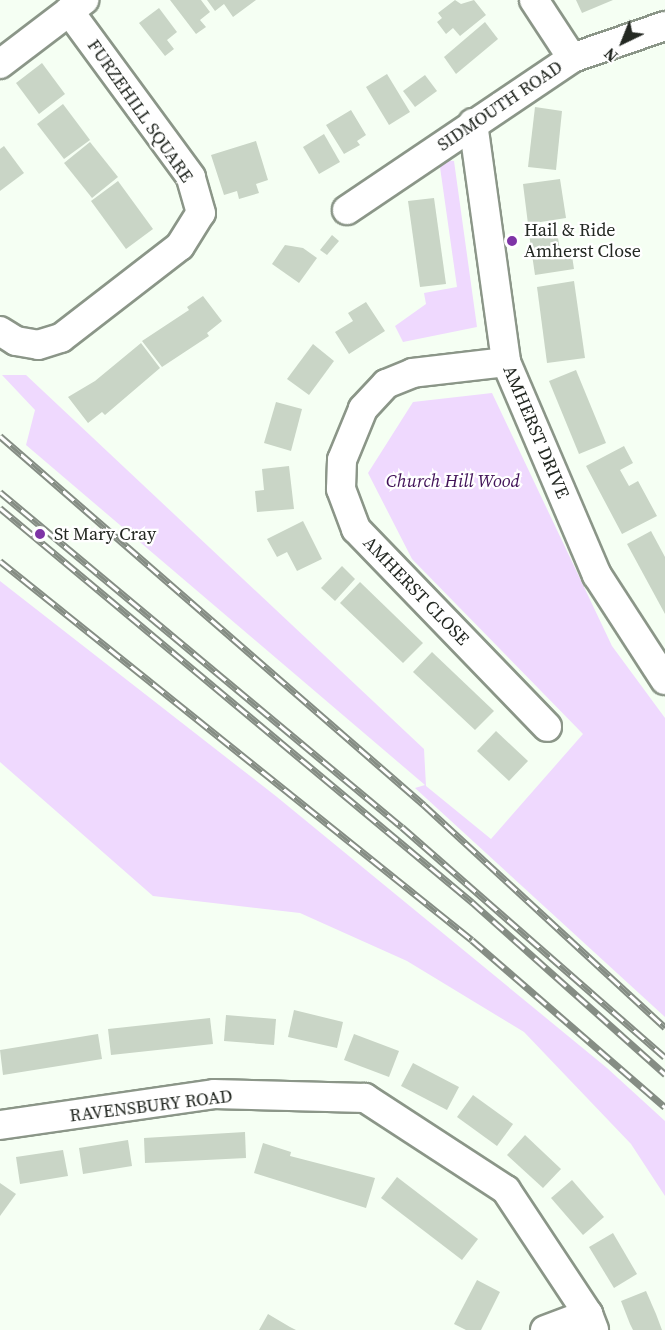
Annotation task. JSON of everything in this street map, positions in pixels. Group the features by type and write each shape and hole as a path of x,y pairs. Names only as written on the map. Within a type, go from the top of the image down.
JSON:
{"street":[{"path":"534,0 572,58"},
{"path":"0,64 76,5"},
{"name":"FURZEHILL SQUARE","path":"0,331 15,341 38,345 61,338 180,246 201,213 191,177 76,5"},
{"name":"SIDMOUTH ROAD","path":"347,210 572,58 665,26"},
{"name":"AMHERST DRIVE","path":"473,123 506,362 597,575 665,681"},
{"name":"AMHERST CLOSE","path":"506,362 413,374 386,384 363,409 342,460 341,489 356,529 547,727"},
{"name":"RAVENSBURY ROAD","path":"0,1125 214,1094 365,1098 506,1190 591,1322"},
{"path":"545,1330 591,1322"}],"green space":[{"path":"439,160 454,161 477,327 403,342 395,326 426,304 424,293 457,287"},
{"name":"Church Hill Wood","path":"2,375 26,375 424,749 426,786 491,839 583,734 412,559 368,473 413,402 492,393 612,646 665,718 665,1017 415,788 425,785 26,445 35,410"},
{"path":"0,581 277,797 607,1068 665,1121 665,1196 631,1144 524,1032 407,961 300,913 153,896 0,762"}],"building":[{"path":"170,0 201,0 210,12 200,20 206,27 196,34"},
{"path":"207,0 256,0 233,17 224,4 215,11"},
{"path":"455,0 461,4 474,0 486,15 460,36 453,28 446,34 437,22 442,18 438,13"},
{"path":"576,0 613,0 582,13"},
{"path":"159,8 177,32 167,40 174,49 165,56 139,23"},
{"path":"485,22 498,39 456,74 444,57"},
{"path":"42,63 65,94 39,114 16,83"},
{"path":"387,74 410,112 389,125 366,87"},
{"path":"425,75 437,91 415,107 403,91"},
{"path":"63,104 90,140 64,159 37,124"},
{"path":"535,107 562,111 556,170 528,167"},
{"path":"351,110 366,135 357,141 360,145 344,154 326,125"},
{"path":"324,134 340,162 319,174 303,147"},
{"path":"256,141 268,180 256,184 259,193 239,199 237,191 224,195 211,155"},
{"path":"90,142 118,177 92,198 64,163"},
{"path":"4,146 24,173 0,191 0,149"},
{"path":"560,179 566,218 528,224 523,184"},
{"path":"118,181 153,229 126,249 91,201"},
{"path":"434,198 446,284 420,287 408,201"},
{"path":"557,231 560,251 571,249 574,269 535,275 529,234"},
{"path":"332,235 339,241 327,255 320,250"},
{"path":"285,245 303,248 317,258 299,283 272,264"},
{"path":"574,281 585,358 547,363 537,287"},
{"path":"203,296 222,321 207,333 209,336 162,367 142,341 189,310 187,307"},
{"path":"366,302 385,331 349,354 335,332 353,321 348,313"},
{"path":"141,343 160,368 105,415 102,412 88,423 68,397 95,381"},
{"path":"313,344 334,361 309,395 287,379"},
{"path":"576,370 606,443 579,454 549,381"},
{"path":"276,402 302,409 291,451 264,443"},
{"path":"624,446 633,463 620,470 629,486 638,481 657,516 622,534 586,466"},
{"path":"289,466 294,509 257,512 255,491 264,490 262,469"},
{"path":"303,521 322,559 297,571 287,552 277,557 267,539"},
{"path":"651,531 665,557 665,614 627,544"},
{"path":"342,566 355,579 335,601 321,588"},
{"path":"360,582 423,643 403,663 340,603"},
{"path":"432,652 494,711 475,730 413,672"},
{"path":"496,731 528,761 509,781 477,751"},
{"path":"294,1010 343,1022 337,1048 288,1037"},
{"path":"226,1015 276,1019 274,1045 224,1041"},
{"path":"210,1018 213,1044 111,1055 108,1029"},
{"path":"98,1034 102,1059 3,1075 0,1050"},
{"path":"354,1034 399,1051 389,1077 344,1060"},
{"path":"413,1063 459,1087 447,1110 401,1086"},
{"path":"473,1095 513,1124 497,1146 457,1117"},
{"path":"245,1132 246,1158 145,1163 144,1138"},
{"path":"525,1135 561,1169 543,1188 507,1155"},
{"path":"128,1140 132,1166 83,1174 79,1148"},
{"path":"263,1143 291,1152 290,1156 375,1178 366,1208 254,1173"},
{"path":"63,1150 68,1176 20,1184 16,1157"},
{"path":"397,1177 478,1239 462,1260 381,1198"},
{"path":"572,1180 604,1217 583,1235 551,1198"},
{"path":"0,1183 16,1194 0,1216"},
{"path":"613,1233 637,1274 614,1288 589,1247"},
{"path":"477,1280 500,1292 481,1330 466,1330 454,1324"},
{"path":"646,1291 662,1330 633,1330 630,1324 621,1301"},
{"path":"268,1314 290,1327 296,1330 259,1330"}],"railway":[{"path":"0,436 424,805 665,1027"},
{"path":"0,492 402,827 665,1057"},
{"path":"0,508 472,902 665,1074"},
{"path":"0,561 472,940 665,1107"}],"place":[{"name":"Hail & Ride Amherst Close","path":"512,241"},
{"name":"St Mary Cray","path":"40,534"}]}
